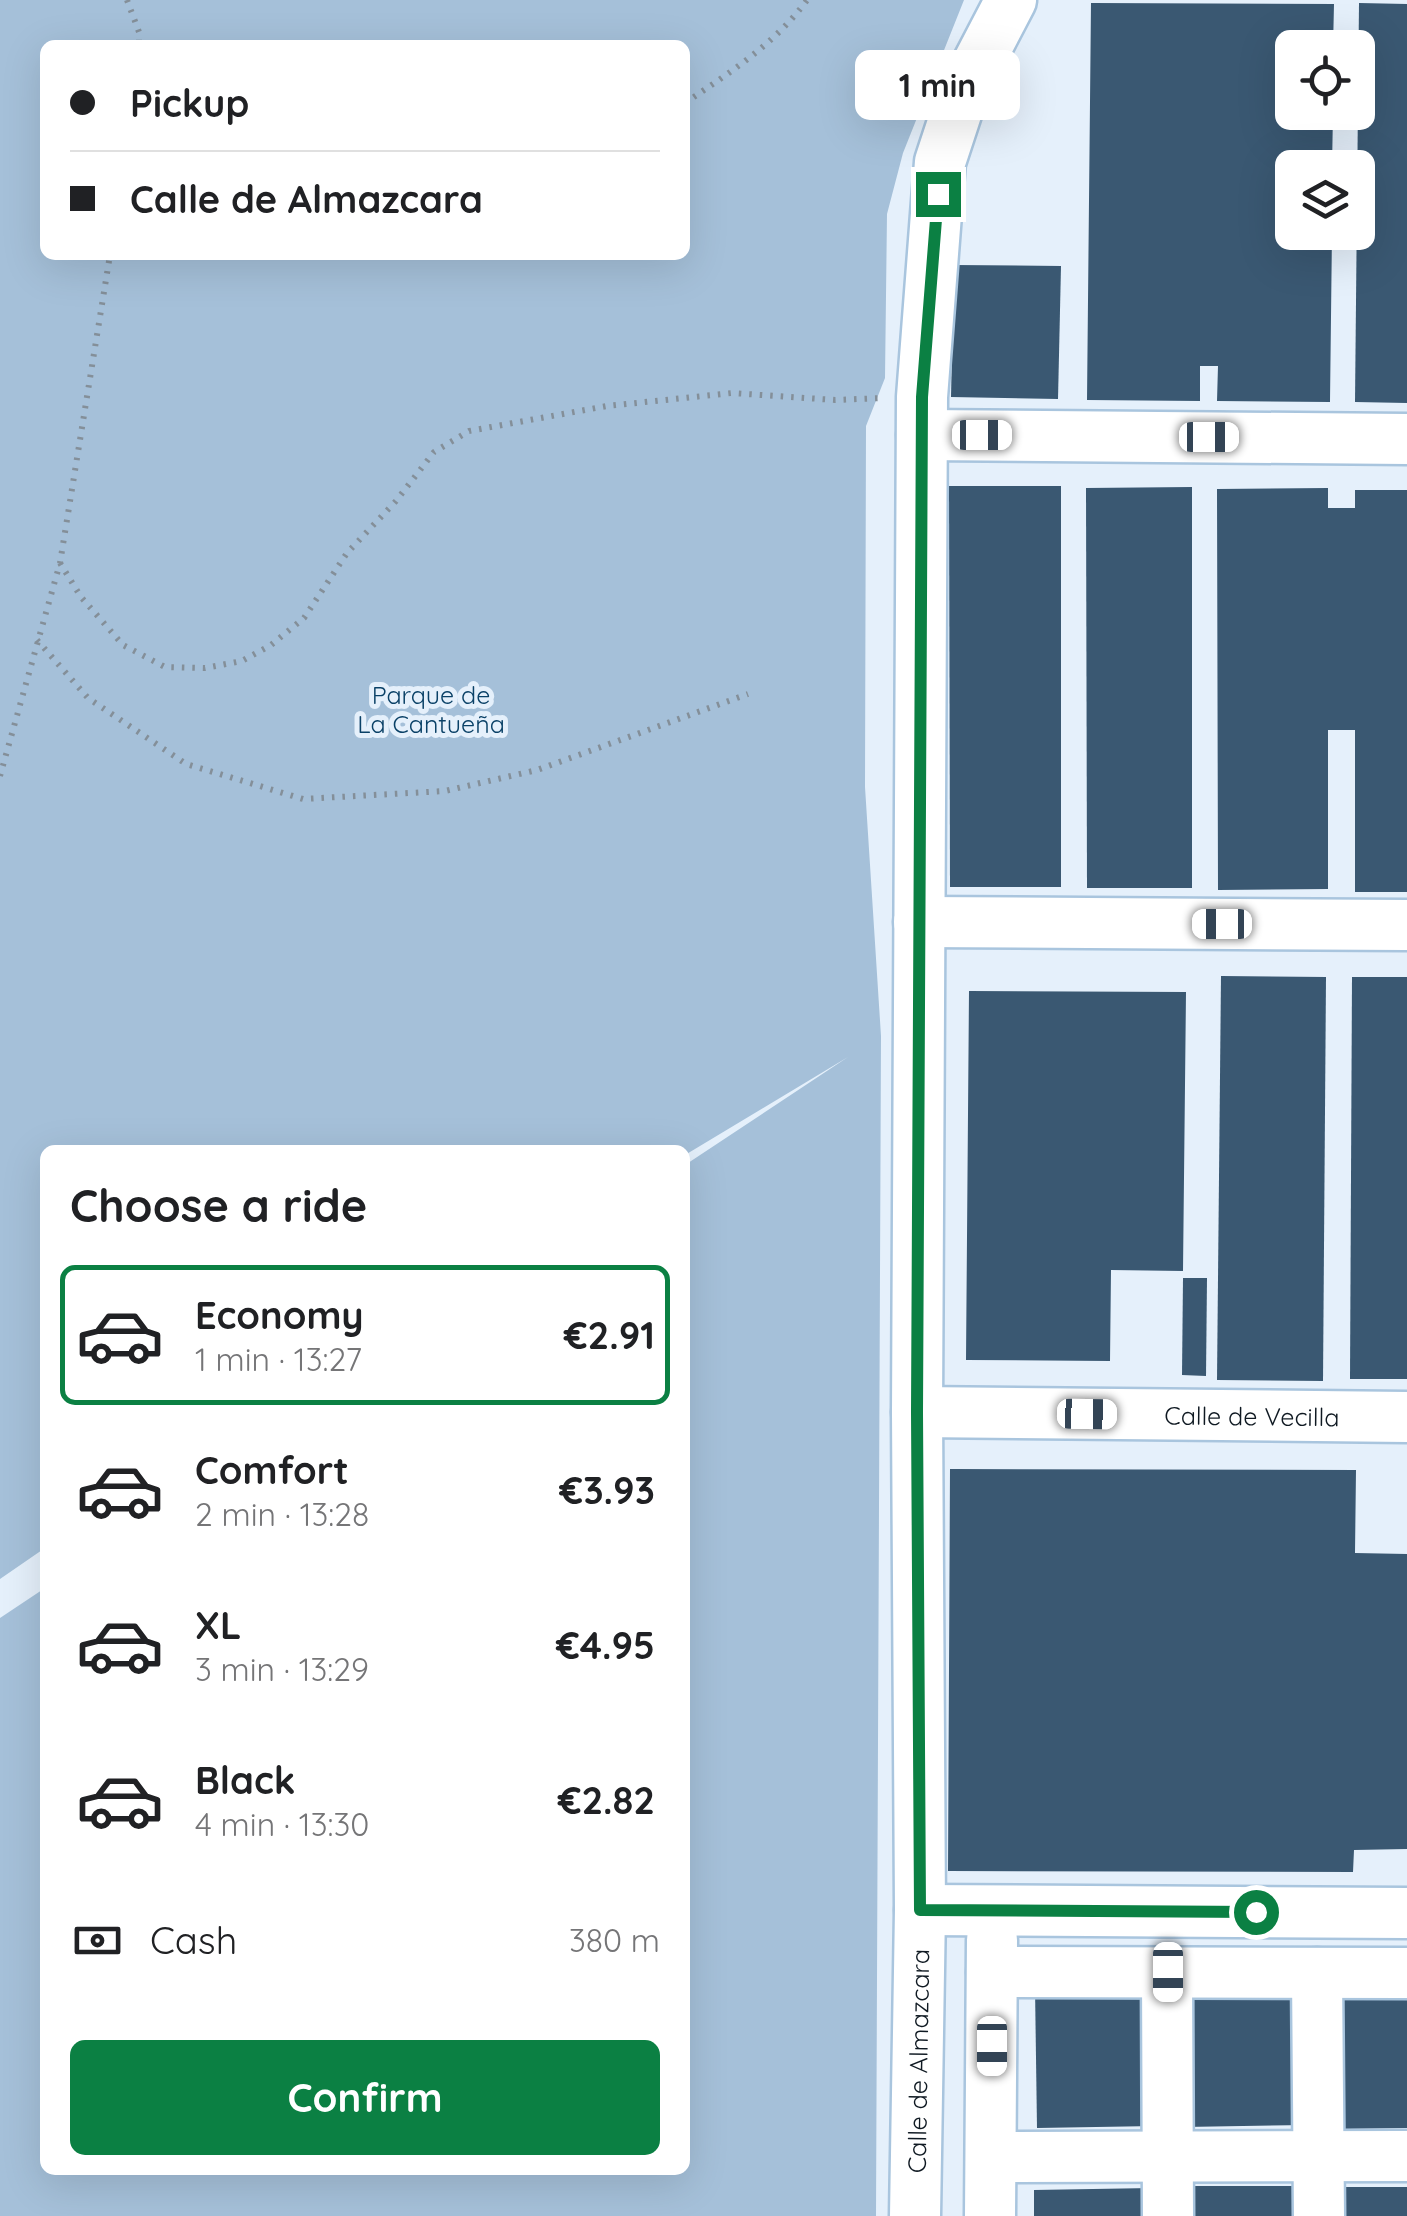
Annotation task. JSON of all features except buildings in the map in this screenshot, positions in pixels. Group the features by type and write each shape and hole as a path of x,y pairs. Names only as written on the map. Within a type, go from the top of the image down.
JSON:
{"street":[{"name":"Calle de Almazcara","path":"914,2216 920,1910 917,1412 922,416 940,162 963,92 1011,0"},
{"path":"922,416 1407,439"},
{"path":"919,922 1407,925"},
{"name":"Calle de Vecilla","path":"917,1412 1407,1417"},
{"path":"920,1910 1407,1913"},
{"path":"990,2216 992,1910"},
{"path":"992,1972 1407,1973"},
{"path":"1168,1972 1168,2216"},
{"path":"1318,1973 1318,2216"},
{"path":"991,2157 1407,2156"}],"path":[{"path":"127,0 139,40"},
{"path":"690,100 742,64 791,22 807,0"},
{"path":"0,776 60,563 109,260"},
{"path":"60,563 82,597 123,646 165,667 205,668 242,661 271,646 304,618 347,553 434,452 469,430 607,406 732,393 835,400 922,416"},
{"path":"36,640 88,698 186,764 303,799 445,791 537,770 748,694"}],"green space":[{"name":"Parque de La Cantueña","path":"0,0 964,0 903,153 887,214 885,378 866,426 865,787 881,1036 876,2216 0,2216 0,1618 40,1591 40,2175 690,2175 690,1162 848,1057 690,1152 690,1145 40,1145 40,1551 0,1579"}],"route":[{"path":"938,194 922,397 917,1412 920,1910 1256,1912"}]}
